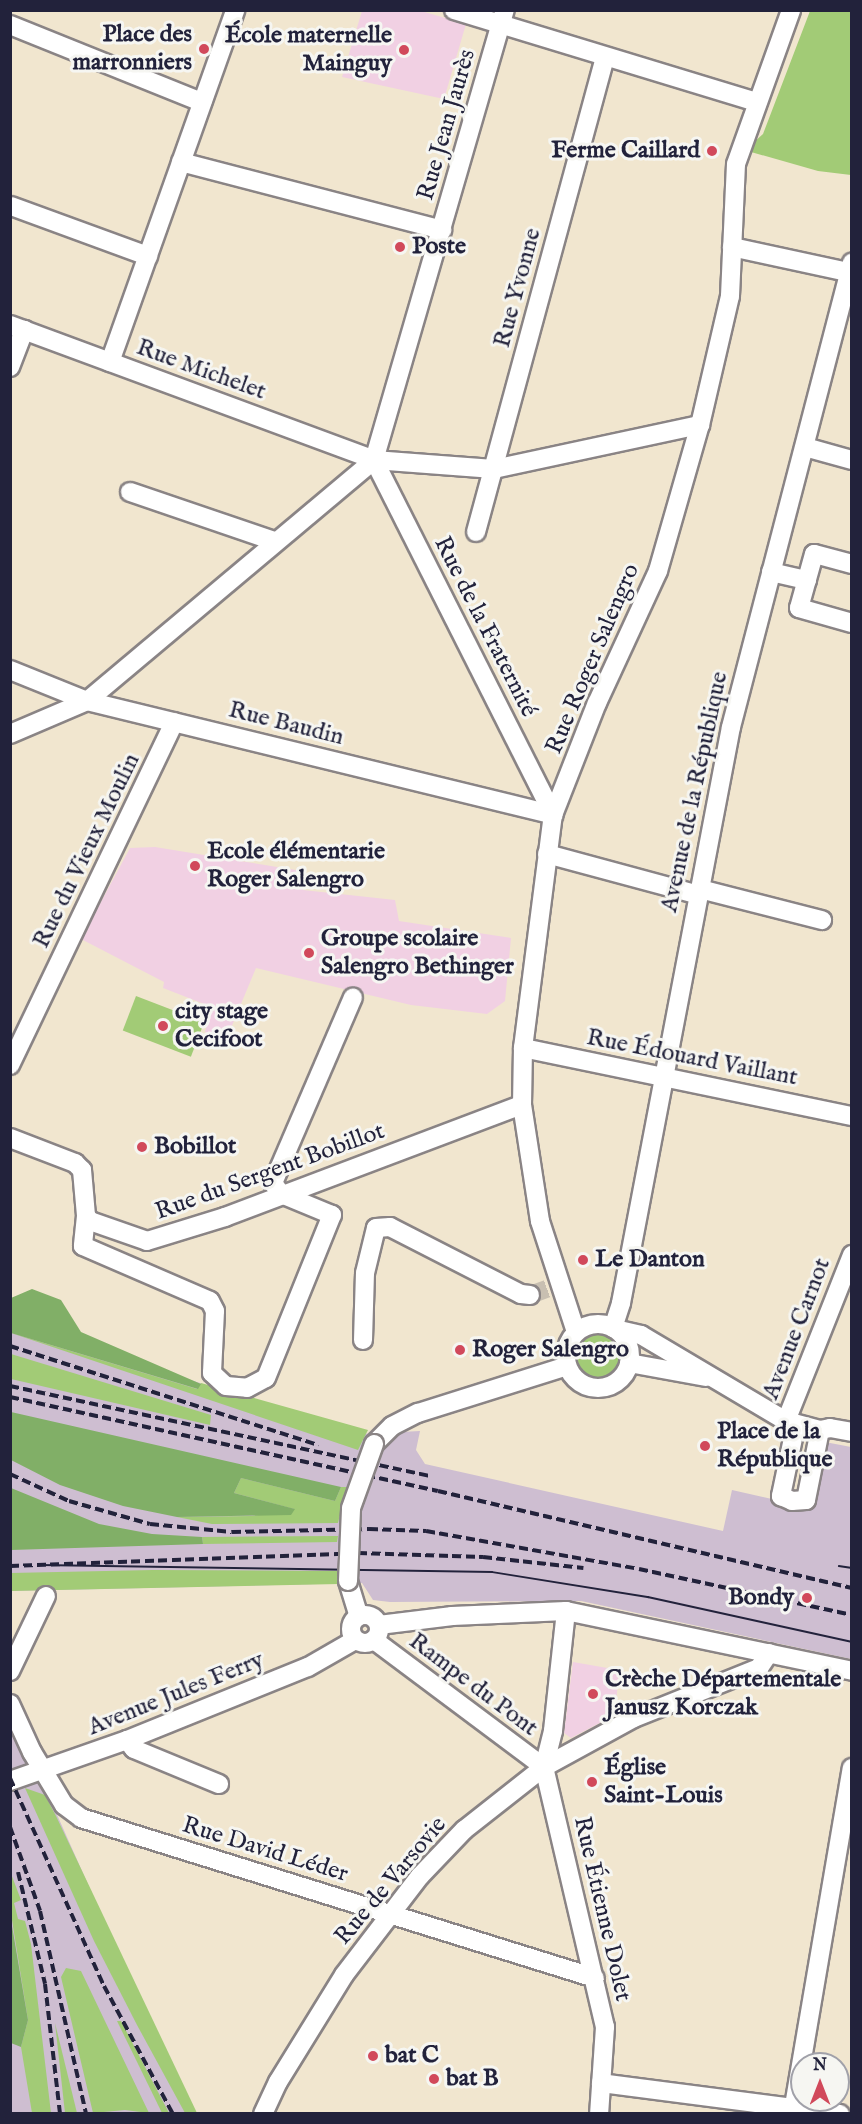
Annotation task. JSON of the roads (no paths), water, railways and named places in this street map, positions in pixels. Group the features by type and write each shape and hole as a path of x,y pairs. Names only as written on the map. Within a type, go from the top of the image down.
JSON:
{"street":[{"path":"110,362 235,10"},
{"path":"454,10 503,18 604,57 757,102"},
{"name":"Rue Roger Salengro","path":"576,1332 554,1287 540,1221 522,1105 523,1048 553,815 597,703 658,571 700,425 730,296 736,164 791,10"},
{"name":"Rue Jean Jaurès","path":"374,460 503,18"},
{"path":"10,25 202,102"},
{"name":"Rue Yvonne","path":"477,532 604,57"},
{"path":"182,162 441,230"},
{"path":"11,206 148,256"},
{"path":"732,247 851,269"},
{"name":"Avenue de la République","path":"614,1328 621,1303 662,1076 731,727 851,269"},
{"path":"10,367 17,328"},
{"name":"Rue Michelet","path":"17,328 374,460 494,469 700,425"},
{"path":"805,447 852,460"},
{"path":"10,734 87,701 274,541 374,460"},
{"name":"Rue de la Fraternité","path":"374,460 553,815"},
{"path":"130,492 274,541"},
{"path":"852,564 814,554 799,608 852,623"},
{"path":"771,572 807,580"},
{"name":"Rue Baudin","path":"10,670 87,701 553,815"},
{"name":"Rue du Vieux Moulin","path":"10,1065 174,722"},
{"path":"547,854 822,920"},
{"path":"10,1138 75,1163 82,1170 86,1216 83,1246 210,1302 215,1311 212,1373 226,1386 247,1388 266,1378 332,1215 281,1194 273,1183 353,997"},
{"name":"Rue Édouard Vaillant","path":"523,1048 852,1116"},
{"name":"Rue du Sergent Bobillot","path":"86,1216 90,1221 147,1241 522,1105"},
{"path":"363,1340 365,1273 376,1228 390,1227 521,1294 530,1295"},
{"name":"Avenue Carnot","path":"820,1430 806,1500 792,1501 781,1496 791,1423 852,1254"},
{"path":"614,1328 628,1344 629,1364 613,1384 595,1388 578,1382 567,1366 567,1347 576,1332 594,1324 614,1328 641,1335 791,1423 820,1430 852,1432"},
{"path":"629,1364 711,1377"},
{"path":"359,1616 348,1581 349,1520 361,1472 374,1444 392,1426 418,1413 567,1366"},
{"path":"10,1671 46,1596"},
{"path":"377,1633 369,1615 359,1616 350,1627 355,1640 363,1644 377,1633 452,1616 566,1611 852,1671"},
{"name":"Rue Étienne Dolet","path":"566,1611 553,1731 544,1767 605,2028 599,2114"},
{"name":"Rampe du Pont","path":"377,1633 544,1767"},
{"name":"Avenue Jules Ferry","path":"10,1781 46,1771 308,1667 355,1640"},
{"name":"Rue de Varsovie","path":"263,2114 278,2082 344,1975 391,1914 464,1830 544,1767 634,1718 759,1668 769,1653"},
{"name":"Rue David Léder","path":"10,1704 32,1752 46,1771 64,1805 81,1818 595,1978"},
{"path":"127,1740 134,1749 219,1784"},
{"path":"803,2052 852,1768"},
{"path":"601,2083 790,2106"}],"tunnel":[{"path":"530,1295 549,1288"}],"tram line":[{"path":"41,1565 492,1572 648,1597 852,1642"},
{"path":"839,1566 852,1568"}],"railway":[{"path":"10,1346 319,1445"},
{"path":"10,1386 430,1476"},
{"path":"10,1397 438,1491 852,1588"},
{"path":"10,1474 69,1501 150,1524 232,1532 369,1529 426,1531 639,1569 852,1615"},
{"path":"10,1566 358,1553 483,1557 583,1568"},
{"path":"10,1778 104,1986 173,2114"},
{"path":"10,1827 40,1911 86,2114"},
{"path":"18,1872 45,1984 60,2114"}],"place":[{"name":"Place des marronniers","path":"204,49"},
{"name":"École maternelle Mainguy","path":"404,50"},
{"name":"Ferme Caillard","path":"712,151"},
{"name":"Poste","path":"400,247"},
{"name":"Ecole élémentarie Roger Salengro","path":"195,866"},
{"name":"Groupe scolaire Salengro Bethinger","path":"309,953"},
{"name":"city stage Cecifoot","path":"163,1026"},
{"name":"Bobillot","path":"142,1147"},
{"name":"Le Danton","path":"583,1260"},
{"name":"Roger Salengro","path":"460,1350"},
{"name":"Place de la République","path":"705,1446"},
{"name":"Bondy","path":"807,1598"},
{"name":"Crèche Départementale Janusz Korczak","path":"593,1694"},
{"name":"Église Saint-Louis","path":"592,1782"},
{"name":"bat C","path":"373,2056"},
{"name":"bat B","path":"434,2079"}]}
